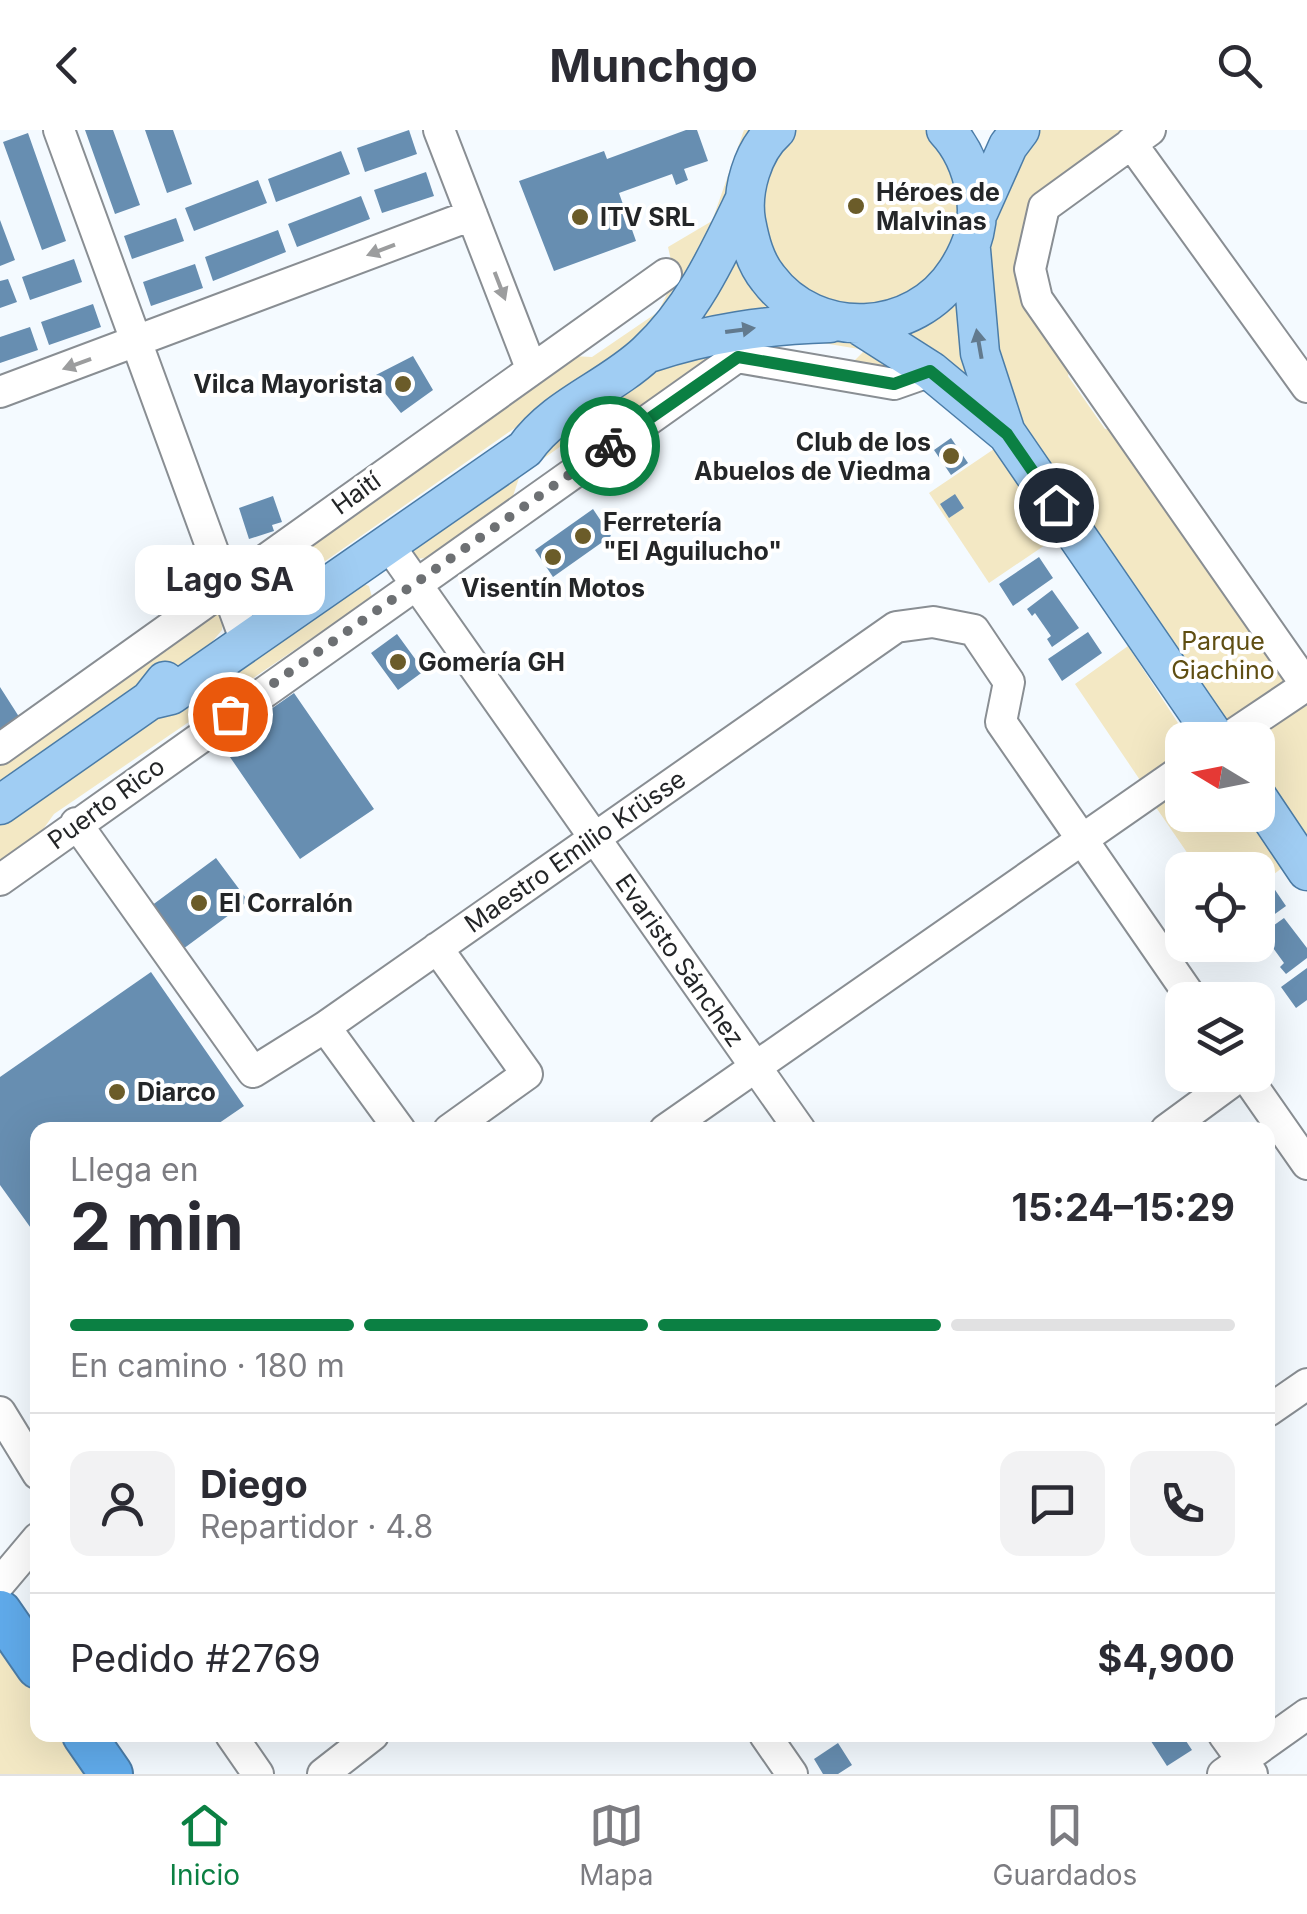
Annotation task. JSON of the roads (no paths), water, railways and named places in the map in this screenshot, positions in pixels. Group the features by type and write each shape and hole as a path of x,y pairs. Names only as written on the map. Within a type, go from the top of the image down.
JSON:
{"highway":[{"path":"0,1612 30,1655"},
{"path":"89,1742 111,1774"}],"main road":[{"path":"946,130 956,140 971,172 979,212"},
{"path":"1007,434 980,353 971,250 979,212 1008,146 1020,130"},
{"path":"0,805 150,700 163,682 516,436 538,430 646,354 690,304 710,272 771,132"},
{"path":"743,203 751,247 768,279 799,306 848,324 930,371 1007,434 1208,722"},
{"path":"646,354 698,336 737,330 882,322 925,307 949,284 971,250"},
{"path":"150,700 171,696 525,449 538,430"},
{"path":"1275,823 1307,870"}],"street":[{"path":"58,130 241,628"},
{"path":"439,130 532,368"},
{"path":"1249,722 1307,685 1037,299 1030,269 1044,207 1140,136 1307,388"},
{"path":"0,392 472,215"},
{"name":"Haití","path":"0,748 666,274"},
{"name":"Puerto Rico","path":"0,880 738,357 894,384 930,371"},
{"name":"Evaristo Sánchez","path":"388,544 794,1122"},
{"name":"Maestro Emilio Krüsse","path":"76,823 253,1072 325,1027 896,627 933,622 974,630 1009,682 1001,722 1082,840"},
{"path":"676,1122 1165,782"},
{"path":"1082,840 1181,982"},
{"path":"437,948 527,1074 460,1122"},
{"path":"325,1027 394,1122"},
{"path":"1177,1122 1219,1092"},
{"path":"1255,1092 1307,1164"},
{"path":"1275,1406 1307,1384"},
{"path":"0,1412 30,1461"},
{"path":"0,1582 30,1547"},
{"path":"1275,1740 1307,1714"},
{"path":"236,1742 258,1774"},
{"path":"323,1774 365,1742"},
{"path":"1227,1742 1239,1770 1273,1742"}],"place":[{"name":"Héroes de Malvinas","path":"856,206"},
{"name":"ITV SRL","path":"580,217"},
{"name":"Vilca Mayorista","path":"403,384"},
{"name":"Club de los Abuelos de Viedma","path":"951,456"},
{"name":"Ferretería \"El Aguilucho\"","path":"583,536"},
{"name":"Visentín Motos","path":"553,557"},
{"name":"Gomería GH","path":"398,662"},
{"name":"Lago SA","path":"230,714"},
{"name":"El Corralón","path":"199,903"},
{"name":"Diarco","path":"117,1092"}],"park label":[{"name":"Parque Giachino","path":"1223,656"}]}
